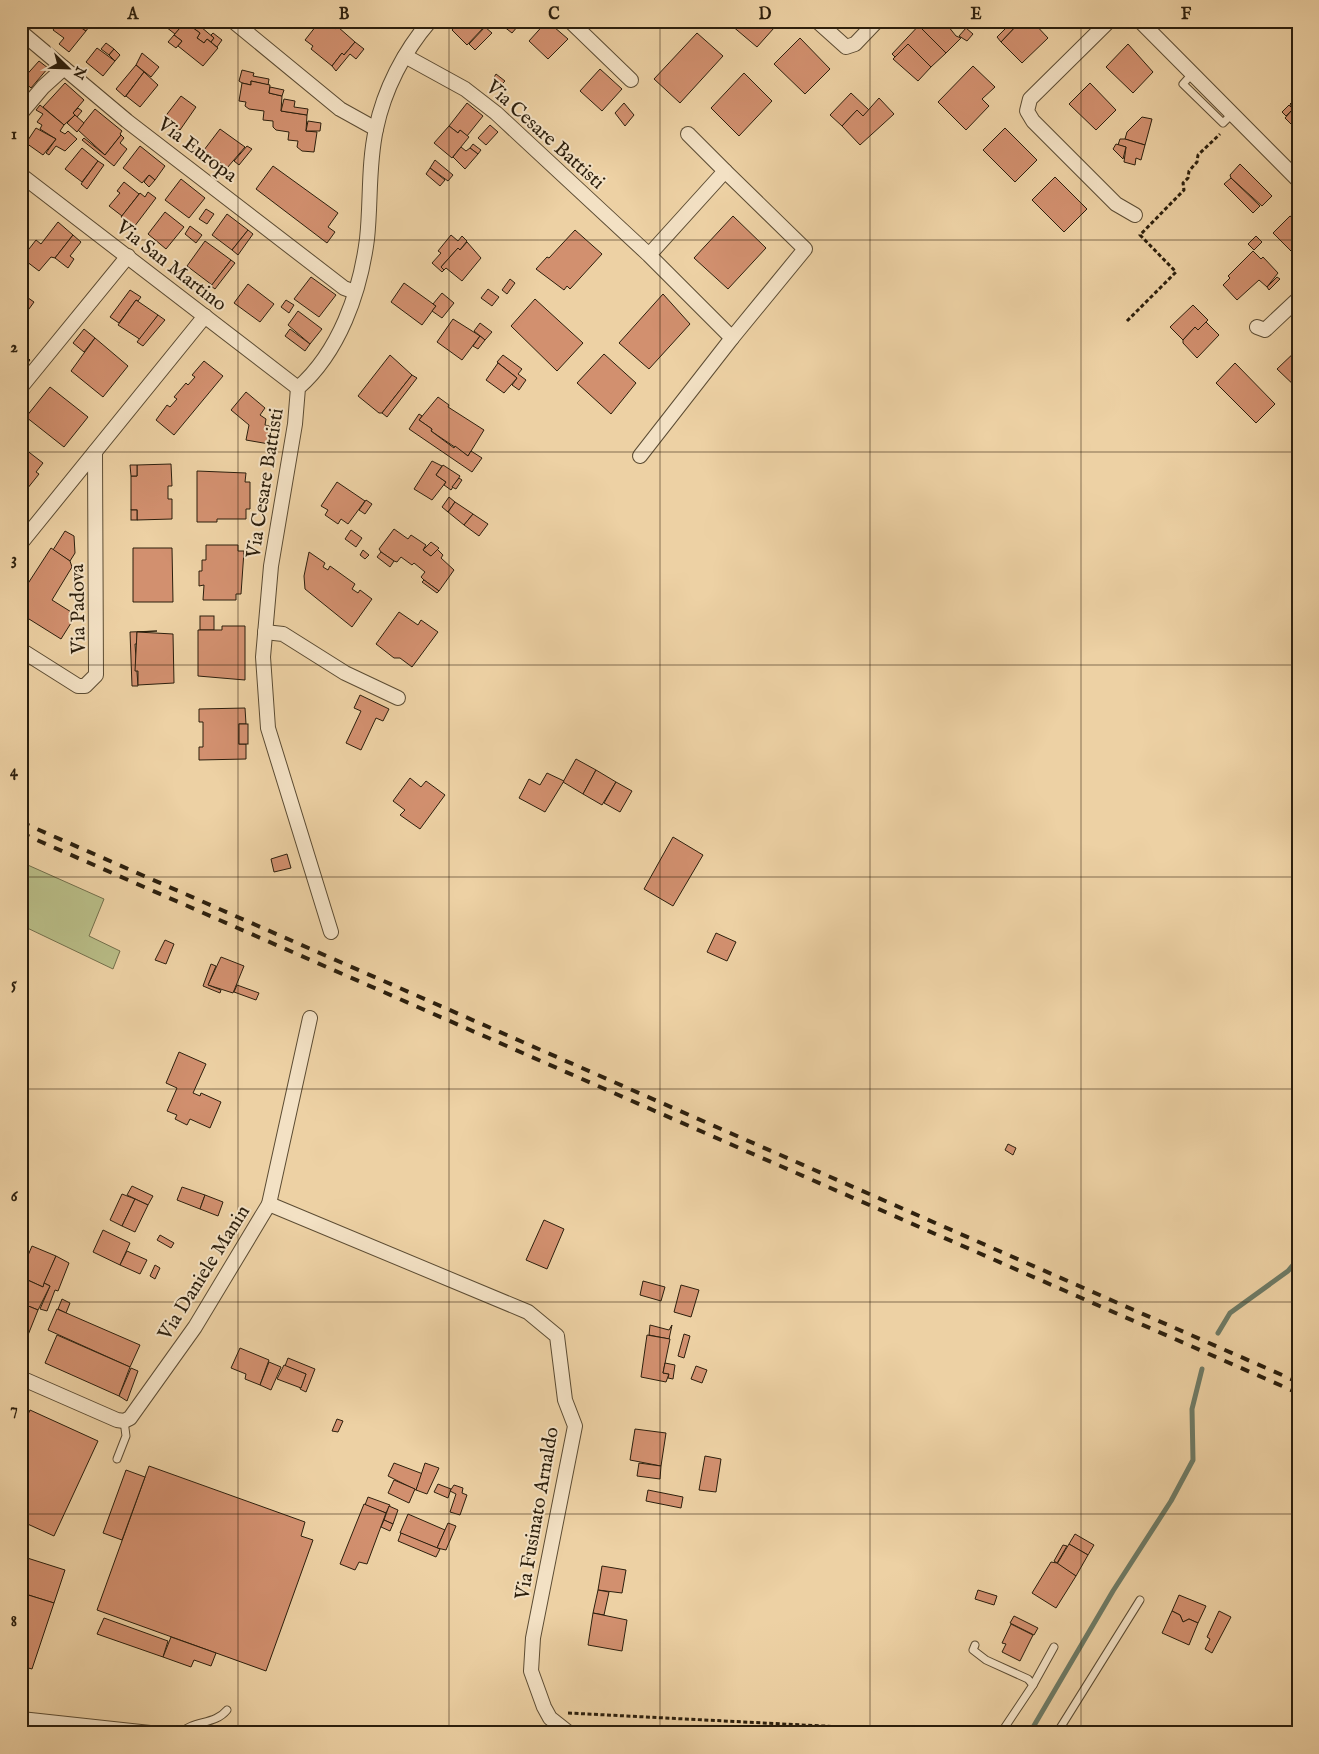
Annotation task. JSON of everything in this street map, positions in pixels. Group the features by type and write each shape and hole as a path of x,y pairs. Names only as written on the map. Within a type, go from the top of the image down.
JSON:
{"street":[{"path":"233,21 340,109 376,129"},
{"name":"Via Cesare Battisti","path":"331,932 268,728 263,657 270,566 295,424 298,388 311,376 329,354 344,323 355,292 367,240 376,129 388,88 405,56 430,21"},
{"path":"570,21 631,80"},
{"path":"817,21 846,47 855,44 877,21"},
{"path":"1109,21 1030,100 1027,111 1033,121 1116,204 1135,215"},
{"path":"1140,21 1298,180"},
{"name":"Via Europa","path":"21,32 127,121 344,288 355,292"},
{"name":"Via Cesare Battisti","path":"405,56 464,89 496,113 649,255 732,338"},
{"path":"21,113 64,68"},
{"path":"640,456 732,338 805,249 688,134"},
{"path":"649,255 725,171"},
{"name":"Via San Martino","path":"21,175 298,388"},
{"path":"21,387 128,256"},
{"path":"1258,327 1265,330 1298,299"},
{"path":"21,543 205,316"},
{"name":"Via Padova","path":"21,650 78,686 85,686 96,675 94,452"},
{"path":"265,632 282,634 345,673 398,698"},
{"name":"Via Daniele Manin","path":"124,1421 130,1418 195,1327 269,1204 310,1018"},
{"name":"Via Fusinato Arnaldo","path":"269,1204 528,1312 557,1336 564,1400 575,1426 533,1638 531,1671 550,1718 569,1733"},
{"path":"21,1378 124,1421"},
{"path":"21,1719 150,1733"}],"lane":[{"path":"117,1459 126,1436 124,1421"},
{"path":"1056,1733 1140,1600"},
{"path":"975,1645 973,1650 986,1660 1028,1680 1033,1685"},
{"path":"1001,1733 1033,1685 1054,1647"},
{"path":"180,1733 190,1726 221,1718 227,1710"}],"path":[{"path":"1127,321 1176,272 1140,235 1184,190 1183,183 1188,178 1189,171 1198,162 1198,155 1234,116"},
{"path":"564,1712 578,1715 850,1726 916,1732 942,1730 960,1733"}],"green space":[{"path":"21,862 104,899 89,936 120,951 113,969 21,925"}],"building":[{"path":"60,21 71,21 86,31 69,52 59,44 64,38 53,30"},
{"path":"78,21 93,21 86,31 76,24"},
{"path":"171,21 194,21 214,38 211,42 207,39 204,43 197,38 200,33 185,22 175,34 166,27"},
{"path":"320,21 327,21 336,29 338,27 355,42 344,55 342,53 332,66 311,49 313,46 305,40"},
{"path":"460,21 482,21 486,25 467,45 452,30"},
{"path":"507,21 512,21 518,26 512,33 503,26"},
{"path":"547,21 568,39 548,59 529,41"},
{"path":"735,21 770,21 774,28 757,47 731,25"},
{"path":"923,21 928,21 921,28 946,53 931,67 908,44 895,57 892,54"},
{"path":"928,21 944,21 956,36 961,38 946,53 921,28"},
{"path":"1013,21 1021,21 1001,42 997,37"},
{"path":"1021,21 1032,21 1048,38 1022,63 1001,42"},
{"path":"1288,21 1298,21 1298,32"},
{"path":"185,22 200,33 197,38 204,43 207,39 218,48 203,66 178,46 182,41 174,35"},
{"path":"485,27 492,33 475,50 469,44"},
{"path":"966,28 973,34 967,41 959,36"},
{"path":"213,33 222,40 217,47 211,42 214,38 211,35"},
{"path":"697,33 723,56 680,103 654,79"},
{"path":"174,35 182,41 176,48 168,42"},
{"path":"800,38 830,69 805,94 774,64"},
{"path":"355,42 364,49 356,59 350,54 336,71 332,66 342,53 344,55"},
{"path":"106,43 114,49 109,55 101,49"},
{"path":"908,44 931,67 918,81 893,59"},
{"path":"1128,44 1153,72 1133,93 1106,67"},
{"path":"97,48 115,61 103,76 86,62"},
{"path":"114,49 120,55 115,61 109,55"},
{"path":"142,53 159,67 151,77 136,65"},
{"path":"39,61 48,68 31,88 22,80"},
{"path":"136,65 144,72 125,97 116,89"},
{"path":"973,66 995,87 982,99 989,106 966,130 938,102"},
{"path":"600,69 622,89 602,111 580,91"},
{"path":"242,70 254,73 253,76 269,79 268,85 251,81 251,85 242,83 239,81"},
{"path":"144,72 158,85 140,107 126,96"},
{"path":"744,73 772,101 739,136 711,108"},
{"path":"496,74 505,81 500,86 493,79"},
{"path":"251,81 270,85 269,93 282,96 281,111 307,115 306,131 317,132 314,152 302,151 297,147 298,141 288,140 289,132 276,130 273,127 273,121 263,120 264,111 249,109 245,106 246,102 239,101 242,83 251,85"},
{"path":"65,83 84,100 73,113 75,115 64,125 43,107"},
{"path":"1090,83 1116,110 1096,130 1069,104"},
{"path":"270,87 284,90 282,96 269,93"},
{"path":"851,93 869,110 863,116 857,110 842,126 830,115"},
{"path":"181,96 196,107 180,130 164,118"},
{"path":"1298,96 1297,130 1285,118 1293,109 1290,104"},
{"path":"879,98 894,114 860,145 842,126 857,110 863,116"},
{"path":"284,99 295,101 294,107 308,109 307,115 281,111"},
{"path":"467,103 483,116 467,136 460,130 458,133 449,126"},
{"path":"624,103 634,115 625,126 615,113"},
{"path":"40,105 64,125 60,131 65,134 68,131 77,139 65,151 56,146 49,155 46,153 56,139 40,129 42,125 37,122 43,114 36,110"},
{"path":"1289,105 1293,109 1286,116 1282,112"},
{"path":"78,108 82,111 77,117 73,113"},
{"path":"95,109 122,131 105,155 78,130"},
{"path":"75,115 84,123 77,132 67,123"},
{"path":"1142,117 1152,119 1145,145 1125,139 1127,132"},
{"path":"308,121 321,123 320,131 306,131"},
{"path":"490,125 498,132 486,145 478,138"},
{"path":"449,126 458,133 460,130 469,137 452,158 434,143"},
{"path":"36,128 56,139 43,155 26,143"},
{"path":"1005,128 1037,160 1015,182 983,150"},
{"path":"220,129 245,147 227,168 204,150"},
{"path":"121,135 124,138 120,143 127,149 114,166 82,140 84,138 105,155"},
{"path":"1120,139 1145,145 1141,160 1136,158 1135,165 1124,162 1126,147 1118,145"},
{"path":"473,144 481,150 478,154 470,148"},
{"path":"1116,144 1126,147 1123,159 1113,149"},
{"path":"140,146 165,166 155,180 149,175 142,183 123,168"},
{"path":"247,146 252,149 239,165 234,161"},
{"path":"461,147 466,151 470,148 478,154 465,169 453,157"},
{"path":"82,148 98,161 82,182 65,169"},
{"path":"435,160 453,175 448,181 430,168"},
{"path":"98,161 104,165 87,189 81,184"},
{"path":"1240,164 1272,196 1262,206 1231,178 1230,175"},
{"path":"273,166 338,213 328,227 335,232 327,243 256,189"},
{"path":"430,168 445,180 440,186 426,174"},
{"path":"149,175 155,180 149,187 144,182"},
{"path":"1055,177 1087,209 1064,232 1032,200"},
{"path":"1231,178 1260,206 1253,213 1224,184"},
{"path":"181,179 205,198 189,218 165,200"},
{"path":"124,182 139,194 122,216 109,206 120,193 117,191"},
{"path":"148,192 156,198 134,227 121,217 140,193 145,197"},
{"path":"206,209 214,214 207,224 199,219"},
{"path":"165,212 184,227 166,249 148,234"},
{"path":"227,214 248,230 232,250 212,235"},
{"path":"1297,214 1298,258 1273,233 1290,216 1293,218"},
{"path":"733,216 766,248 728,289 694,258"},
{"path":"58,222 73,235 55,258 51,257 39,271 22,258 36,240 41,244"},
{"path":"190,226 202,235 196,243 185,234"},
{"path":"248,230 253,234 238,255 232,250"},
{"path":"575,230 602,254 570,289 567,286 564,290 536,269"},
{"path":"73,235 81,242 70,256 74,259 68,268 55,258"},
{"path":"451,235 458,241 462,236 467,241 441,267 444,270 442,272 432,263 441,253 438,251"},
{"path":"1256,236 1262,242 1254,250 1248,244"},
{"path":"205,241 231,260 212,285 187,266"},
{"path":"467,242 481,258 462,281 446,268 444,270 441,267 458,248 460,250"},
{"path":"1253,251 1261,259 1263,257 1278,273 1267,287 1259,280 1237,300 1223,285 1230,278 1228,276"},
{"path":"231,260 235,263 215,289 211,286"},
{"path":"311,277 336,295 319,317 294,299"},
{"path":"1277,277 1280,279 1269,290 1267,287"},
{"path":"510,279 515,283 507,294 502,290"},
{"path":"404,283 436,306 422,325 391,302"},
{"path":"248,284 274,304 260,322 234,303"},
{"path":"488,289 499,297 492,306 481,298"},
{"path":"130,290 141,297 138,301 136,300 119,323 110,317"},
{"path":"21,293 34,302 21,320"},
{"path":"442,293 454,303 442,318 432,311 436,306 433,304"},
{"path":"663,294 690,324 649,369 619,343"},
{"path":"535,299 583,343 557,371 511,326"},
{"path":"136,300 158,315 141,340 118,325"},
{"path":"286,300 294,305 289,313 281,307"},
{"path":"1193,305 1208,320 1198,330 1195,327 1183,340 1170,327"},
{"path":"298,311 322,329 310,344 288,325"},
{"path":"158,315 165,320 143,346 137,342"},
{"path":"453,319 480,336 462,360 437,342"},
{"path":"1206,322 1219,335 1197,358 1183,343 1183,340 1195,327 1198,330"},
{"path":"480,323 492,332 485,340 474,331"},
{"path":"84,329 95,338 84,352 73,343"},
{"path":"290,329 310,344 305,351 285,336"},
{"path":"480,336 485,340 478,349 473,346"},
{"path":"95,338 128,366 103,397 71,371"},
{"path":"1298,349 1298,389 1277,369"},
{"path":"604,354 636,383 611,414 577,383"},
{"path":"25,355 30,360 23,369 21,360"},
{"path":"390,355 412,375 382,413 379,413 358,396"},
{"path":"503,355 522,369 518,374 526,380 519,390 512,385 517,378 497,362"},
{"path":"204,361 223,376 174,435 156,420 167,405 170,407 177,399 174,397 186,383 188,385 195,377 192,375"},
{"path":"498,363 517,378 504,393 486,380"},
{"path":"1235,363 1275,404 1256,423 1216,383"},
{"path":"412,375 417,378 387,417 382,413"},
{"path":"50,387 88,417 64,447 26,417"},
{"path":"246,392 265,408 260,415 266,419 265,425 273,427 269,444 246,440 249,425 231,410"},
{"path":"438,397 449,405 448,407 484,430 468,456 431,431 432,429 419,420"},
{"path":"419,414 422,416 419,420 454,448 455,446 468,456 471,451 482,458 472,472 409,429"},
{"path":"21,446 43,463 36,472 39,474 27,489 24,486 21,489"},
{"path":"432,461 442,466 436,475 446,482 432,500 414,489"},
{"path":"171,464 172,486 168,486 168,499 172,499 172,519 137,520 137,510 131,510 131,476 137,476 137,465"},
{"path":"130,465 137,465 137,476 131,476"},
{"path":"443,465 460,476 451,490 444,485 446,482 436,475"},
{"path":"197,471 246,473 245,482 250,482 250,509 246,509 246,519 217,519 217,522 197,522"},
{"path":"459,478 462,480 456,489 452,487"},
{"path":"337,482 365,501 348,524 341,519 338,524 325,515 328,510 321,506"},
{"path":"449,497 455,502 448,512 442,507"},
{"path":"366,500 372,504 365,514 359,510"},
{"path":"455,502 473,514 464,525 448,512"},
{"path":"131,510 137,510 137,520 131,520"},
{"path":"473,514 488,524 479,536 464,525"},
{"path":"394,529 408,539 411,535 426,545 423,550 431,556 436,548 443,555 441,558 454,570 439,591 421,577 425,572 414,563 412,565 401,557 397,562 394,561 381,552 379,549"},
{"path":"351,530 362,538 356,547 345,539"},
{"path":"65,531 74,536 75,553 70,561 53,550"},
{"path":"431,542 439,548 431,556 423,550"},
{"path":"206,545 238,545 238,551 244,551 241,594 236,594 236,600 203,600 204,585 199,586 199,571 202,571 202,560 206,560"},
{"path":"51,548 70,561 72,567 52,600 76,615 61,639 21,614 21,587 24,583 27,585"},
{"path":"133,548 172,548 173,602 133,602"},
{"path":"363,550 369,555 365,559 360,555"},
{"path":"309,552 325,563 323,567 328,570 330,566 355,584 352,589 358,593 360,590 372,599 352,627 305,589 304,576"},
{"path":"381,552 394,561 390,567 377,557"},
{"path":"424,580 439,591 437,593 422,582"},
{"path":"399,612 418,625 421,620 438,632 412,667 400,658 394,658 376,644"},
{"path":"200,616 214,616 214,630 200,630"},
{"path":"222,626 245,626 245,680 198,676 198,630 222,630"},
{"path":"157,631 137,632 137,644 135,644 138,686 132,686 130,632"},
{"path":"137,632 173,634 174,683 138,685 138,671 135,671"},
{"path":"360,695 389,709 383,721 376,718 361,750 346,743 361,711 354,708"},
{"path":"245,708 246,724 239,724 239,744 246,744 246,759 199,760 199,747 203,747 203,722 199,722 199,709"},
{"path":"239,724 248,724 248,744 239,744"},
{"path":"576,759 596,770 583,794 563,782"},
{"path":"596,770 616,782 602,805 583,794"},
{"path":"547,773 564,781 545,812 519,798 529,779 540,785"},
{"path":"410,778 421,787 426,781 445,795 420,829 400,815 405,810 393,801"},
{"path":"616,782 632,791 620,812 604,803"},
{"path":"673,837 703,855 673,906 644,889"},
{"path":"287,854 291,868 274,872 271,859"},
{"path":"716,933 736,942 727,961 707,952"},
{"path":"165,940 174,944 166,964 155,960"},
{"path":"221,957 244,966 233,993 208,985"},
{"path":"211,964 216,966 208,985 221,990 220,993 203,986"},
{"path":"237,985 259,993 256,1000 234,992"},
{"path":"179,1052 206,1064 193,1093 200,1096 201,1093 221,1102 210,1128 190,1119 187,1125 175,1119 177,1115 167,1111 177,1088 166,1083"},
{"path":"1008,1144 1016,1148 1013,1155 1005,1150"},
{"path":"132,1186 153,1196 148,1205 127,1195"},
{"path":"182,1187 205,1195 200,1209 177,1200"},
{"path":"122,1194 135,1199 122,1226 110,1220"},
{"path":"205,1195 223,1202 218,1216 200,1209"},
{"path":"135,1199 148,1205 135,1232 122,1226"},
{"path":"544,1220 564,1229 547,1269 526,1260"},
{"path":"103,1230 130,1243 120,1265 93,1252"},
{"path":"160,1235 174,1243 171,1248 157,1240"},
{"path":"32,1246 56,1256 43,1287 21,1277 21,1272"},
{"path":"127,1251 147,1260 140,1274 120,1265"},
{"path":"56,1256 69,1263 58,1291 55,1290 47,1311 40,1309 50,1286 44,1283"},
{"path":"155,1265 160,1268 155,1279 150,1276"},
{"path":"21,1277 43,1287 44,1283 50,1286 38,1310 21,1303"},
{"path":"643,1281 665,1287 661,1301 640,1295"},
{"path":"681,1285 699,1290 691,1317 674,1312"},
{"path":"62,1299 70,1303 66,1313 58,1309"},
{"path":"21,1303 38,1310 28,1335 21,1332"},
{"path":"57,1309 140,1345 130,1367 48,1330"},
{"path":"650,1325 669,1330 672,1325 669,1339 649,1335"},
{"path":"684,1334 690,1336 684,1358 678,1356"},
{"path":"57,1335 130,1367 119,1396 45,1363"},
{"path":"647,1335 670,1339 663,1373 669,1374 666,1382 641,1377"},
{"path":"240,1348 269,1360 260,1385 245,1379 246,1374 231,1368"},
{"path":"288,1358 315,1369 306,1392 300,1389 306,1374 285,1366"},
{"path":"269,1362 281,1367 271,1390 260,1385"},
{"path":"665,1363 675,1365 673,1379 668,1378 669,1374 663,1373"},
{"path":"284,1365 306,1374 301,1388 277,1379"},
{"path":"696,1366 707,1370 702,1383 691,1379"},
{"path":"131,1368 138,1371 127,1401 119,1396"},
{"path":"30,1410 98,1441 54,1536 21,1521 21,1430"},
{"path":"337,1419 343,1421 338,1432 332,1431"},
{"path":"635,1429 666,1433 661,1466 630,1460"},
{"path":"705,1456 721,1459 716,1492 699,1490"},
{"path":"394,1463 423,1474 416,1490 388,1476"},
{"path":"425,1463 439,1468 427,1494 416,1490"},
{"path":"639,1463 661,1466 660,1479 637,1476"},
{"path":"149,1466 305,1522 301,1536 313,1540 266,1671 97,1610"},
{"path":"126,1470 145,1477 122,1540 103,1533"},
{"path":"394,1480 415,1489 409,1503 388,1493"},
{"path":"438,1484 451,1489 448,1498 434,1492"},
{"path":"454,1485 463,1488 462,1493 467,1495 460,1515 450,1512 456,1494 450,1491"},
{"path":"648,1490 683,1497 681,1508 646,1501"},
{"path":"368,1497 390,1505 386,1513 365,1505"},
{"path":"364,1504 386,1513 367,1564 359,1562 355,1570 340,1564"},
{"path":"389,1506 398,1510 393,1524 384,1520"},
{"path":"408,1514 445,1530 437,1548 400,1533"},
{"path":"384,1520 393,1524 390,1531 381,1527"},
{"path":"448,1523 456,1526 446,1550 437,1548"},
{"path":"401,1533 440,1549 436,1557 398,1541"},
{"path":"1075,1534 1094,1545 1088,1555 1069,1544"},
{"path":"1069,1544 1088,1555 1076,1576 1057,1564"},
{"path":"1063,1545 1067,1546 1057,1563 1054,1561"},
{"path":"21,1556 65,1570 54,1603 22,1593 21,1596"},
{"path":"1051,1562 1057,1563 1076,1576 1056,1608 1032,1593"},
{"path":"602,1566 626,1570 622,1593 598,1590"},
{"path":"598,1590 609,1592 604,1615 593,1613"},
{"path":"978,1590 997,1596 994,1605 975,1599"},
{"path":"22,1593 54,1603 32,1669 21,1666"},
{"path":"1179,1595 1206,1606 1198,1623 1189,1619 1183,1622 1180,1615 1172,1611"},
{"path":"1172,1611 1180,1615 1183,1622 1189,1619 1198,1623 1189,1645 1162,1633"},
{"path":"1219,1611 1231,1617 1212,1653 1205,1649 1210,1639 1207,1637"},
{"path":"593,1613 627,1620 622,1651 588,1645"},
{"path":"1014,1616 1038,1628 1034,1635 1010,1623"},
{"path":"104,1618 168,1641 163,1657 97,1634"},
{"path":"1011,1624 1033,1635 1020,1661 1002,1652 1006,1644 1002,1643"},
{"path":"171,1637 216,1653 211,1666 194,1660 191,1667 163,1657"}],"waterway":[{"path":"1218,1333 1230,1313 1288,1271 1298,1259"},
{"path":"1032,1729 1113,1591 1171,1501 1193,1460 1192,1409 1202,1369"}],"railway":[{"path":"21,822 1298,1382"},
{"path":"21,833 1298,1393"}]}
